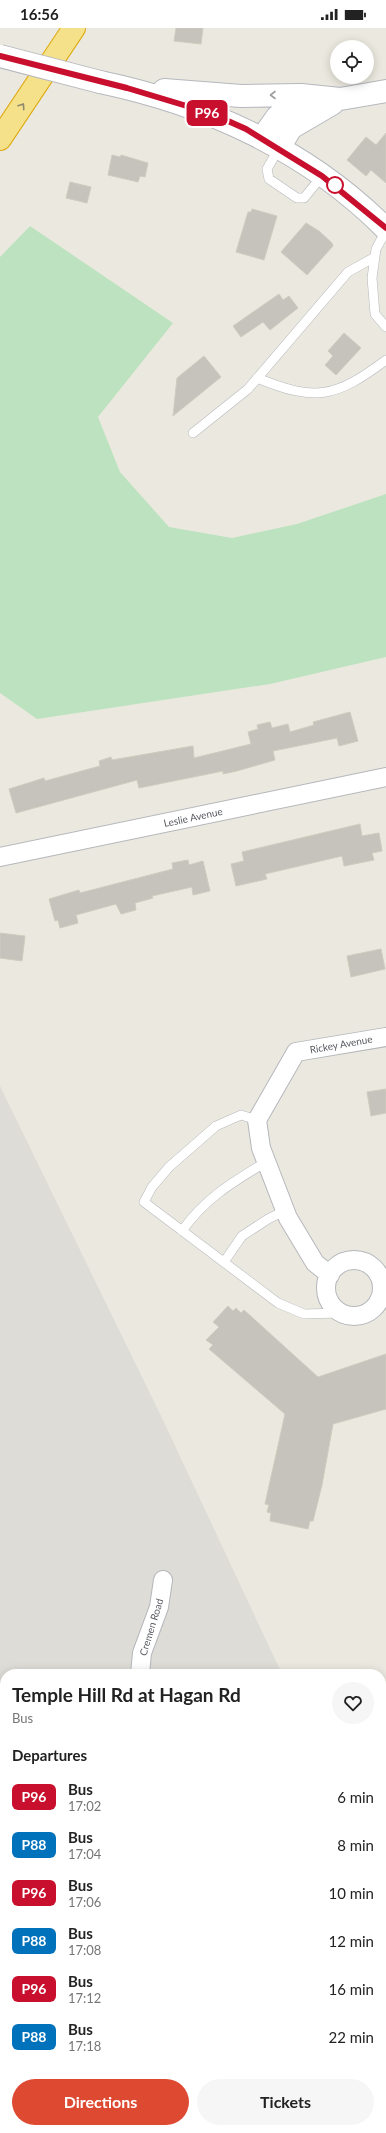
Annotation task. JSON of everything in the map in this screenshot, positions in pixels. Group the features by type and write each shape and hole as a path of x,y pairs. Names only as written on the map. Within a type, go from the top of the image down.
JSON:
{"highway":[{"path":"0,139 74,28"}],"main road":[{"path":"0,56 127,88 210,113 270,143 322,176 386,230"},
{"path":"127,88 241,96 301,95 340,99"},
{"path":"270,143 277,117 288,108 305,102 340,99 386,91"}],"street":[{"name":"Leslie Avenue","path":"0,858 386,777"},
{"name":"Rickey Avenue","path":"257,1120 296,1052 386,1036"},
{"path":"257,1120 261,1148 286,1210 315,1263 330,1275"},
{"path":"357,1260 368,1264 376,1271 381,1281 382,1292 378,1302 371,1310 362,1315 351,1316 340,1313 332,1306 327,1296 326,1285 330,1275 342,1264 357,1260"},
{"name":"Cremen Road","path":"140,1669 142,1653 159,1607 163,1580"}],"lane":[{"path":"270,143 267,169 269,179 297,198 304,198 322,176"},
{"path":"386,230 376,249 372,278 375,314 386,327"},
{"path":"193,434 248,388 348,272 375,257"},
{"path":"257,378 288,390 322,394 348,386 386,360"},
{"path":"257,1120 241,1115 216,1126 169,1167 152,1187 144,1202 285,1306 304,1314 340,1313"},
{"path":"182,1231 192,1216 218,1192 266,1162"},
{"path":"224,1262 242,1236 268,1219 286,1210"}],"shaded area":[{"path":"0,1086 164,1422 280,1669 0,1669"}],"green space":[{"path":"30,226 173,323 98,417 120,472 169,527 232,538 297,524 386,494 386,657 270,684 37,719 0,693 0,257"}],"building":[{"path":"176,28 203,28 201,44 174,41"},
{"path":"386,133 386,183 371,170 366,176 347,160 366,137 376,145"},
{"path":"112,155 120,157 121,155 148,163 145,177 140,176 138,182 108,175"},
{"path":"70,182 91,187 87,203 66,198"},
{"path":"252,209 277,216 264,260 236,252 248,212 251,212"},
{"path":"306,223 319,231 332,243 333,246 307,275 281,252"},
{"path":"279,294 283,300 289,296 298,308 270,330 263,322 241,337 233,326"},
{"path":"344,333 361,348 336,375 325,365 333,356 328,351"},
{"path":"204,356 221,377 173,416 177,378"},
{"path":"350,712 358,741 339,746 337,738 273,751 275,760 237,771 223,774 223,771 139,788 137,780 16,813 9,789 44,778 45,781 100,766 99,761 111,757 112,760 193,746 194,758 251,744 248,732 258,729 257,725 270,722 272,728 288,724 290,732 314,725 313,722"},
{"path":"360,824 362,836 379,833 382,851 372,853 374,860 344,866 342,856 265,874 267,879 236,886 231,864 244,861 242,852"},
{"path":"188,860 189,865 203,861 210,891 193,895 192,887 152,896 153,898 135,903 136,910 121,914 116,904 76,915 78,923 60,928 58,920 55,921 49,899 79,890 80,893 173,869 172,863"},
{"path":"0,933 25,936 22,961 0,958"},
{"path":"381,949 385,969 351,977 347,956"},
{"path":"386,1089 386,1113 371,1116 367,1092"},
{"path":"228,1306 233,1311 236,1308 241,1313 244,1310 318,1377 386,1354 386,1409 333,1424 322,1485 313,1521 310,1521 308,1529 270,1521 271,1513 267,1512 269,1505 265,1504 285,1414 209,1349 213,1345 206,1340 219,1327 213,1322"}],"bus line":[{"name":"P96","path":"0,56 127,88 210,113 246,129 279,148 335,185 386,228"}]}
